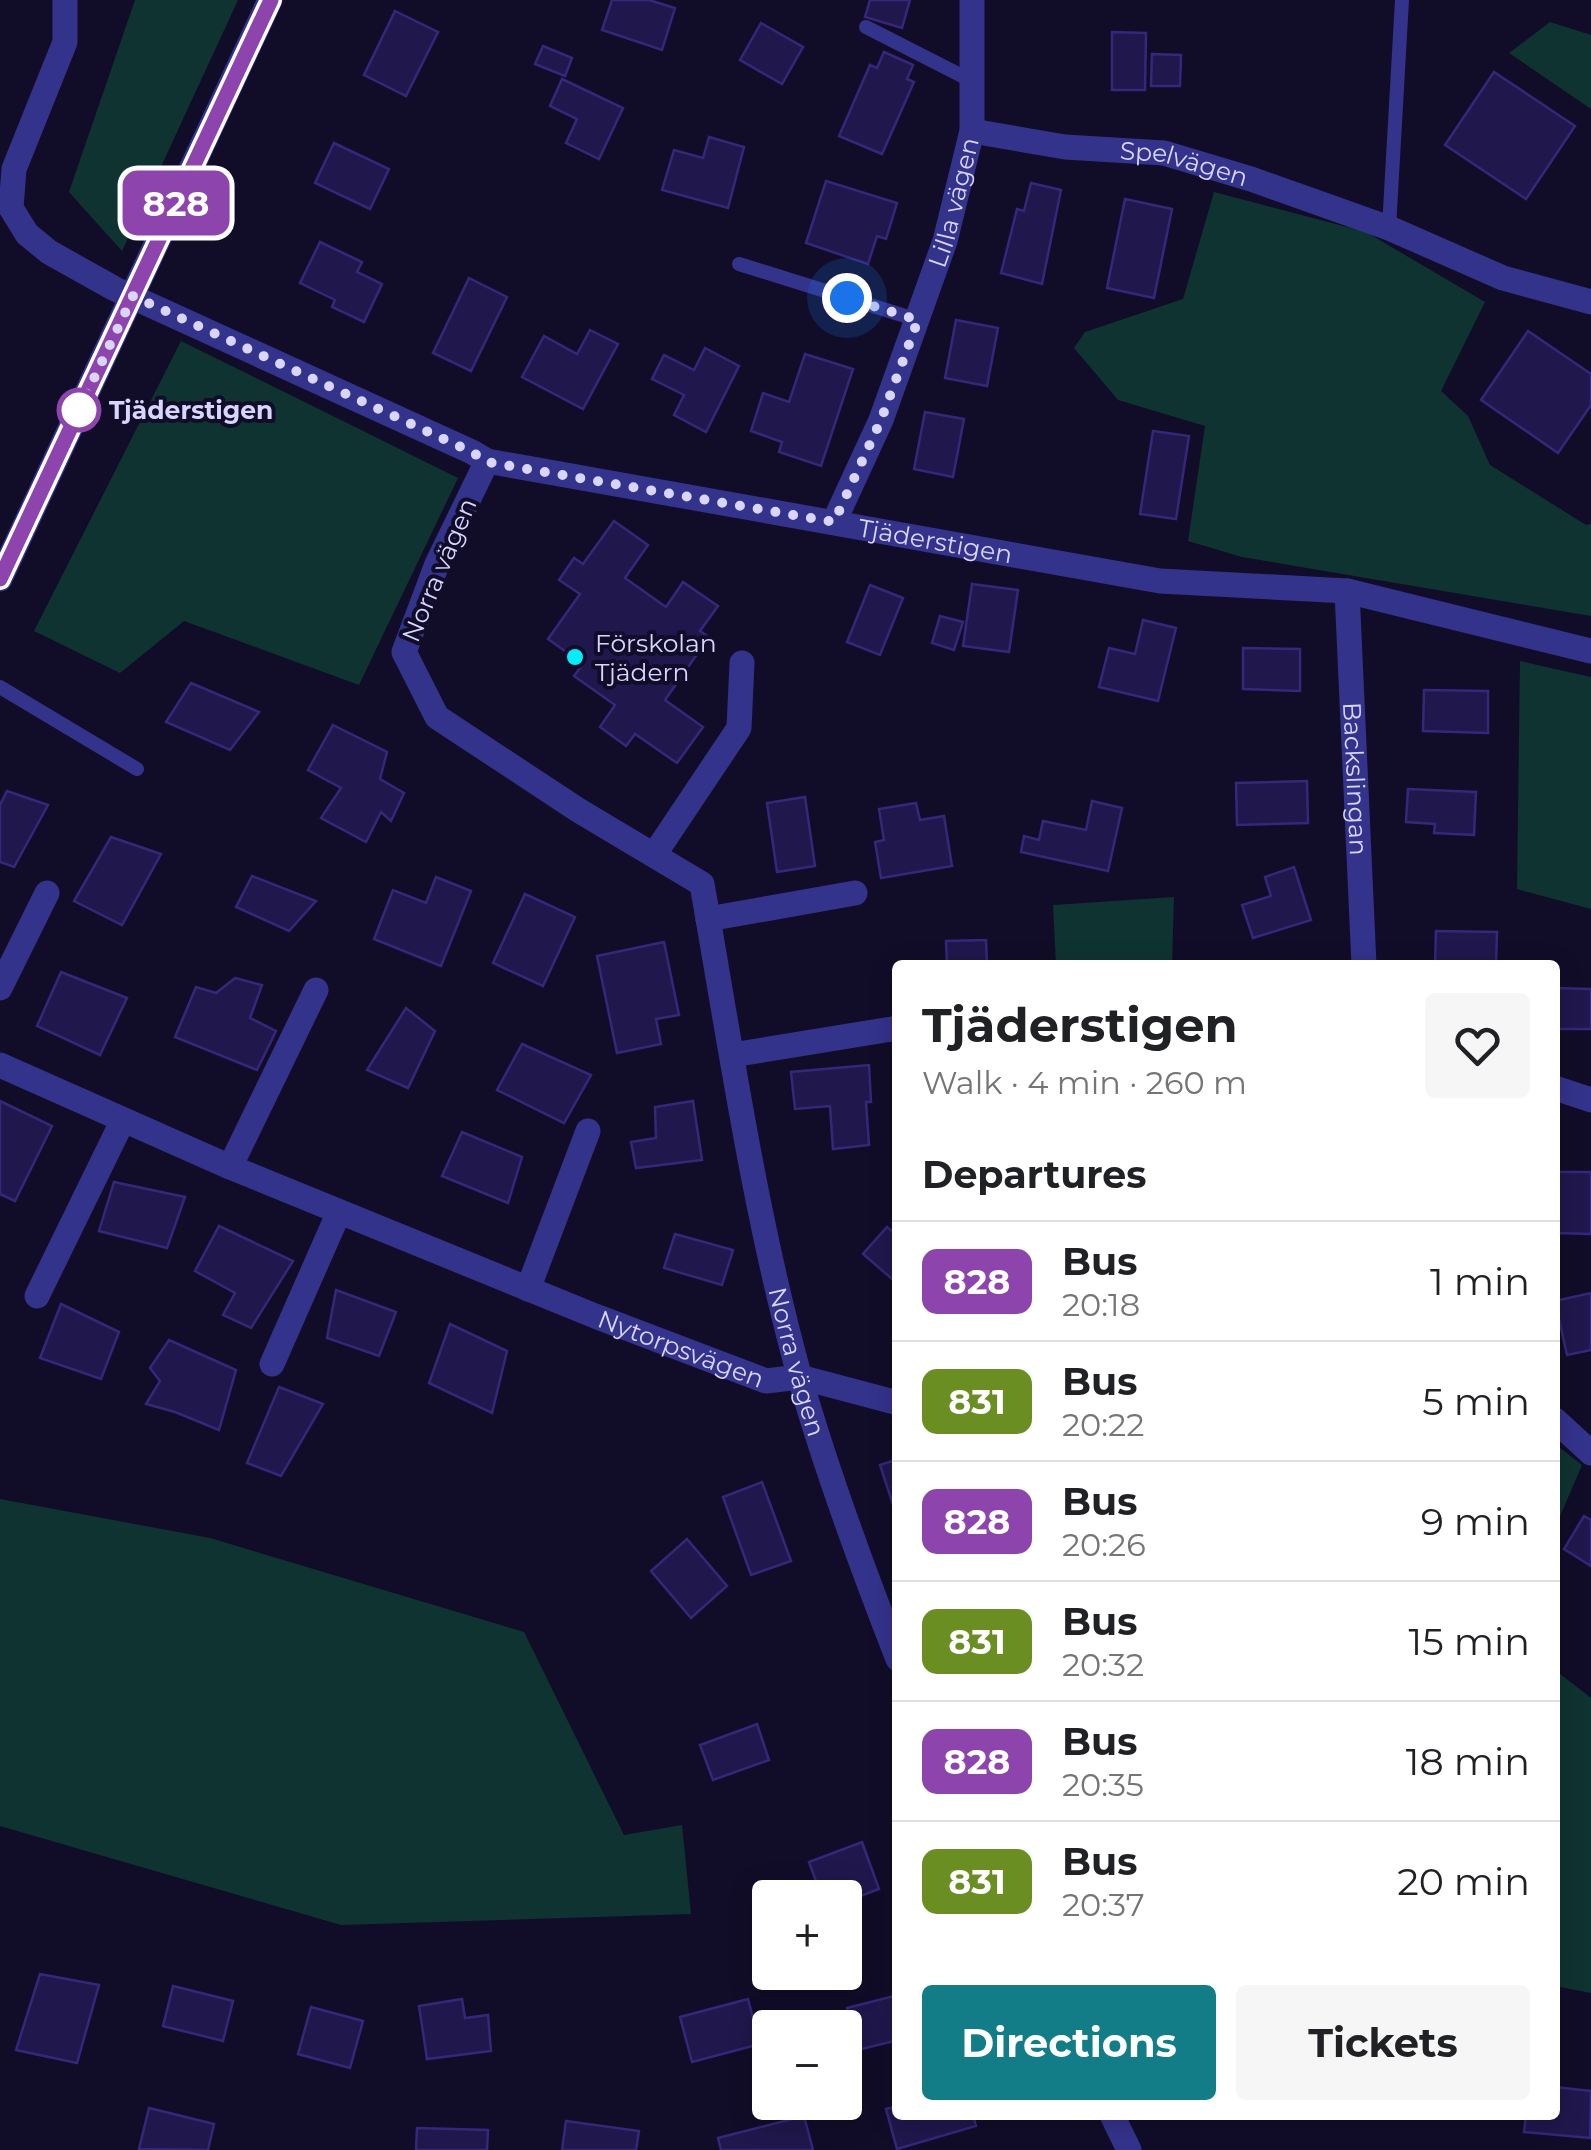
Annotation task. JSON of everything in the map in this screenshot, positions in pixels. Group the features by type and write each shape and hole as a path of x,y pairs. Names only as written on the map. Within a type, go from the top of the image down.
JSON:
{"street":[{"name":"Tjäderstigen","path":"65,0 66,42 14,169 12,208 27,234 49,252 133,296 487,462 1160,581 1347,591 1591,651"},
{"path":"0,579 270,0"},
{"name":"Lilla vägen","path":"834,522 881,420 945,241 972,131 972,0"},
{"name":"Spelvägen","path":"972,131 1065,147 1164,154 1251,178 1389,228 1503,278 1591,302"},
{"name":"Norra vägen","path":"487,462 437,564 404,652 437,717 578,810 702,884 756,1192 800,1378 863,1570 892,1644"},
{"name":"Backslingan","path":"1347,591 1364,960"},
{"path":"654,855 738,728 742,663"},
{"path":"0,988 47,893"},
{"path":"708,919 855,894"},
{"path":"230,1167 316,990"},
{"path":"732,1055 892,1029"},
{"name":"Nytorpsvägen","path":"0,1065 230,1167 766,1381 800,1378 892,1401"},
{"path":"1560,1090 1591,1100"},
{"path":"37,1296 123,1120"},
{"path":"528,1288 588,1131"},
{"path":"272,1364 340,1212"},
{"path":"1560,1425 1591,1453"},
{"path":"1114,2120 1129,2150"}],"lane":[{"path":"1389,228 1402,0"},
{"path":"866,27 972,81"},
{"path":"740,264 918,320"},
{"path":"0,687 137,769"}],"green space":[{"path":"135,0 238,0 122,251 69,192"},
{"path":"1550,22 1591,35 1591,109 1509,53"},
{"path":"1214,192 1366,232 1485,302 1441,391 1468,416 1490,465 1586,525 1591,524 1591,616 1242,557 1188,541 1205,426 1118,400 1074,348 1085,332 1183,299"},
{"path":"181,341 458,478 359,685 184,621 120,673 34,631"},
{"path":"1520,661 1591,677 1591,909 1517,889"},
{"path":"1174,897 1172,960 1056,960 1053,905"},
{"path":"1560,1448 1582,1465 1560,1516"},
{"path":"0,1499 210,1538 524,1632 624,1835 682,1825 691,1914 341,1925 0,1826"},
{"path":"1560,1674 1591,1698 1591,1993 1560,1987"}],"building":[{"path":"612,0 649,0 675,8 662,50 602,30"},
{"path":"870,0 910,0 902,28 865,17"},
{"path":"395,11 438,32 406,96 364,75"},
{"path":"761,23 803,47 782,84 740,60"},
{"path":"1112,32 1146,33 1145,90 1112,90"},
{"path":"543,46 572,58 565,76 535,64"},
{"path":"884,52 913,65 907,79 914,82 882,154 839,136 870,65 877,68"},
{"path":"1152,54 1181,55 1180,86 1151,86"},
{"path":"1494,72 1575,126 1526,199 1445,145"},
{"path":"562,79 623,108 599,159 566,143 577,119 550,106"},
{"path":"709,137 744,147 728,208 662,190 674,150 703,158"},
{"path":"334,143 389,169 370,209 315,183"},
{"path":"826,181 897,203 886,239 877,236 868,264 806,243"},
{"path":"1031,183 1061,190 1042,284 1001,273 1017,209 1024,211"},
{"path":"1125,199 1172,209 1154,298 1107,288"},
{"path":"320,242 362,262 357,272 382,284 364,322 332,307 335,300 300,283"},
{"path":"469,278 507,297 471,371 433,353"},
{"path":"956,320 998,328 987,386 945,378"},
{"path":"590,330 618,344 583,409 522,377 544,336 577,354"},
{"path":"1528,331 1591,374 1591,405 1558,453 1481,400"},
{"path":"705,348 739,366 706,432 674,415 684,395 652,379 664,355 694,370"},
{"path":"805,354 853,369 821,466 779,452 782,442 751,431 763,393 789,402"},
{"path":"925,412 964,419 953,477 914,469"},
{"path":"1153,431 1189,436 1176,519 1140,514"},
{"path":"614,521 648,545 625,578 666,607 683,582 718,606 700,631 709,637 665,700 703,727 677,763 635,734 626,746 600,727 615,705 574,676 583,664 548,639 580,594 559,580 574,558 583,564"},
{"path":"972,584 1018,590 1009,652 963,646"},
{"path":"870,585 903,598 880,655 847,642"},
{"path":"940,616 963,622 954,650 932,643"},
{"path":"1143,620 1176,628 1158,701 1099,687 1109,648 1135,654"},
{"path":"1243,648 1300,649 1300,691 1243,689"},
{"path":"191,683 259,712 230,750 166,722"},
{"path":"1424,690 1488,691 1488,733 1423,731"},
{"path":"333,725 387,752 380,779 404,793 391,821 381,812 366,842 321,818 341,788 308,770"},
{"path":"1307,781 1308,823 1237,825 1236,783"},
{"path":"1408,789 1476,792 1474,835 1434,833 1435,824 1406,822"},
{"path":"7,791 48,805 14,867 0,862 0,805"},
{"path":"805,797 815,866 777,872 767,803"},
{"path":"1092,801 1122,808 1108,871 1021,852 1024,836 1039,840 1043,821 1086,830"},
{"path":"916,803 920,820 944,816 952,866 881,878 875,842 884,840 879,809"},
{"path":"111,837 161,854 122,925 74,901"},
{"path":"1294,867 1311,920 1253,938 1242,905 1271,896 1265,877"},
{"path":"252,876 316,901 289,931 236,907"},
{"path":"436,877 471,891 441,966 374,939 393,890 426,903"},
{"path":"525,894 575,917 543,986 493,963"},
{"path":"1436,931 1497,932 1496,960 1435,960"},
{"path":"986,940 987,960 947,960 946,941"},
{"path":"664,942 679,1015 656,1019 661,1044 617,1053 597,956"},
{"path":"61,972 127,998 100,1055 37,1026"},
{"path":"235,978 262,985 250,1018 276,1031 257,1070 175,1037 196,987 216,993"},
{"path":"1560,988 1591,989 1591,1029 1560,1029"},
{"path":"406,1008 435,1031 408,1088 367,1070"},
{"path":"522,1044 591,1075 564,1123 497,1090"},
{"path":"869,1065 869,1145 833,1149 830,1106 795,1109 791,1072"},
{"path":"0,1101 52,1126 15,1201 0,1194"},
{"path":"693,1101 702,1160 636,1168 631,1142 656,1138 655,1107"},
{"path":"462,1132 522,1157 508,1203 442,1176"},
{"path":"1560,1172 1591,1172 1591,1234 1560,1233"},
{"path":"114,1182 185,1197 167,1248 99,1231"},
{"path":"219,1226 293,1261 251,1328 223,1315 235,1293 195,1271"},
{"path":"887,1227 892,1231 892,1279 863,1254"},
{"path":"675,1234 733,1250 722,1285 664,1268"},
{"path":"336,1290 396,1312 379,1356 327,1338"},
{"path":"1591,1293 1591,1350 1567,1355 1560,1300"},
{"path":"61,1304 119,1332 101,1379 40,1358"},
{"path":"450,1324 507,1351 492,1413 429,1383"},
{"path":"169,1340 236,1370 219,1430 146,1404 160,1381 150,1368"},
{"path":"279,1387 323,1404 281,1476 247,1463"},
{"path":"892,1461 892,1502 880,1465"},
{"path":"762,1482 791,1561 751,1575 723,1497"},
{"path":"1584,1516 1591,1520 1591,1566 1564,1549"},
{"path":"687,1539 727,1586 691,1618 651,1571"},
{"path":"757,1724 769,1760 713,1780 700,1745"},
{"path":"862,1842 879,1889 862,1896 862,1880 816,1880 809,1862"},
{"path":"40,1974 99,1985 77,2063 16,2050"},
{"path":"173,1986 233,2001 223,2041 163,2026"},
{"path":"892,1997 892,2042 862,2049 862,2010 848,2010"},
{"path":"462,1999 465,2018 488,2015 491,2051 427,2059 419,2006"},
{"path":"748,1999 752,2046 692,2062 680,2017"},
{"path":"311,2007 363,2021 350,2068 298,2054"},
{"path":"1560,2088 1591,2091 1590,2138 1524,2132 1525,2120 1560,2120"},
{"path":"149,2108 214,2124 208,2150 139,2149"},
{"path":"892,2108 892,2120 974,2120 976,2126 897,2149 886,2109"},
{"path":"788,2120 805,2120 813,2150 721,2150 718,2138"},
{"path":"566,2121 639,2131 636,2150 562,2150"},
{"path":"417,2128 488,2130 487,2150 416,2150"}],"bus line":[{"name":"828","path":"0,579 271,0"}],"place":[{"name":"Tjäderstigen","path":"79,410"},
{"name":"Förskolan Tjädern","path":"575,657"}],"route":[{"path":"79,410 133,296 487,462 834,522 881,420 918,320 847,298"}]}
